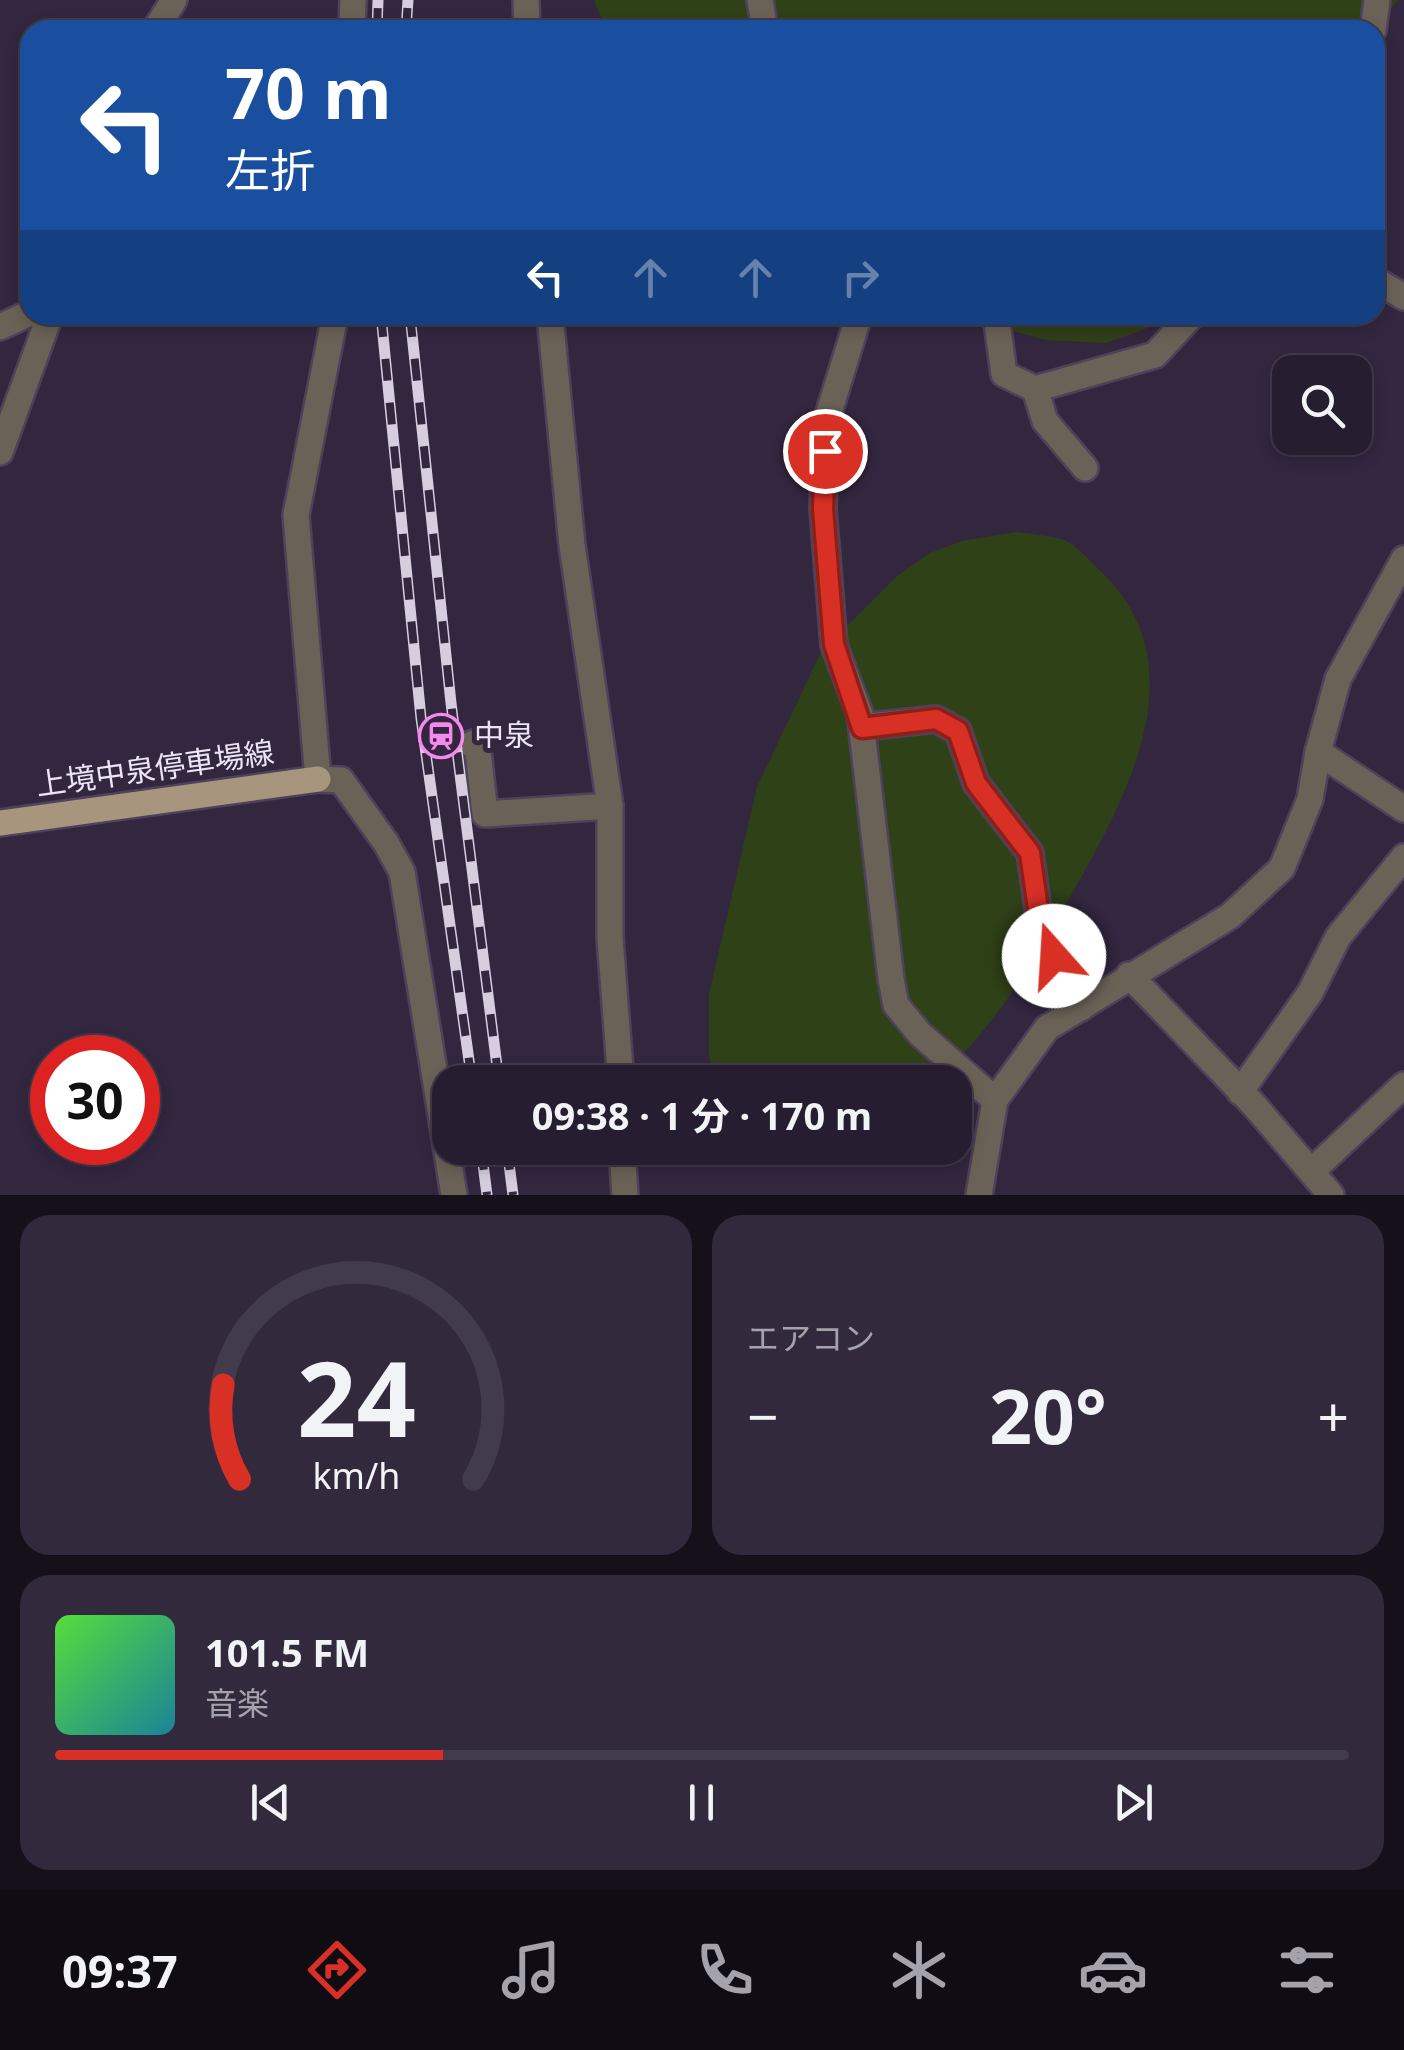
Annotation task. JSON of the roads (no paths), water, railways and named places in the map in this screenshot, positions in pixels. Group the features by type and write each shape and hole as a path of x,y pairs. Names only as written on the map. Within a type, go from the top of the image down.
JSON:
{"main road":[{"name":"上境中泉停車場線","path":"0,823 318,780"}],"street":[{"path":"0,452 46,325"},
{"path":"333,325 296,514 318,780 341,780 386,842 402,872 454,1195"},
{"path":"551,325 572,546 610,806 610,938 620,1065"},
{"path":"856,325 826,422 823,509 834,644 862,728 896,1005 920,1034 995,1100"},
{"path":"997,325 1004,374 1035,389 1155,355 1183,325"},
{"path":"1035,389 1045,421 1084,468"},
{"path":"979,1195 995,1100 1046,1028 1230,916 1282,868 1310,799 1338,679 1404,558"},
{"path":"862,728 936,719 958,731 976,783 1030,853 1041,930 1080,1008"},
{"path":"471,744 477,742 485,814 610,806"},
{"path":"1318,752 1404,808"},
{"path":"1240,1092 1310,993 1338,937 1404,858"},
{"path":"1129,975 1314,1170 1331,1195"},
{"path":"1314,1170 1404,1085"},
{"path":"623,1165 625,1195"}],"railway":[{"path":"377,20 378,0"},
{"path":"407,20 408,0"},
{"path":"382,325 421,718 470,1065"},
{"path":"411,325 451,703 497,1065"},
{"path":"483,1165 487,1195"},
{"path":"509,1165 513,1195"}],"place":[{"name":"中泉","path":"441,736"}]}
